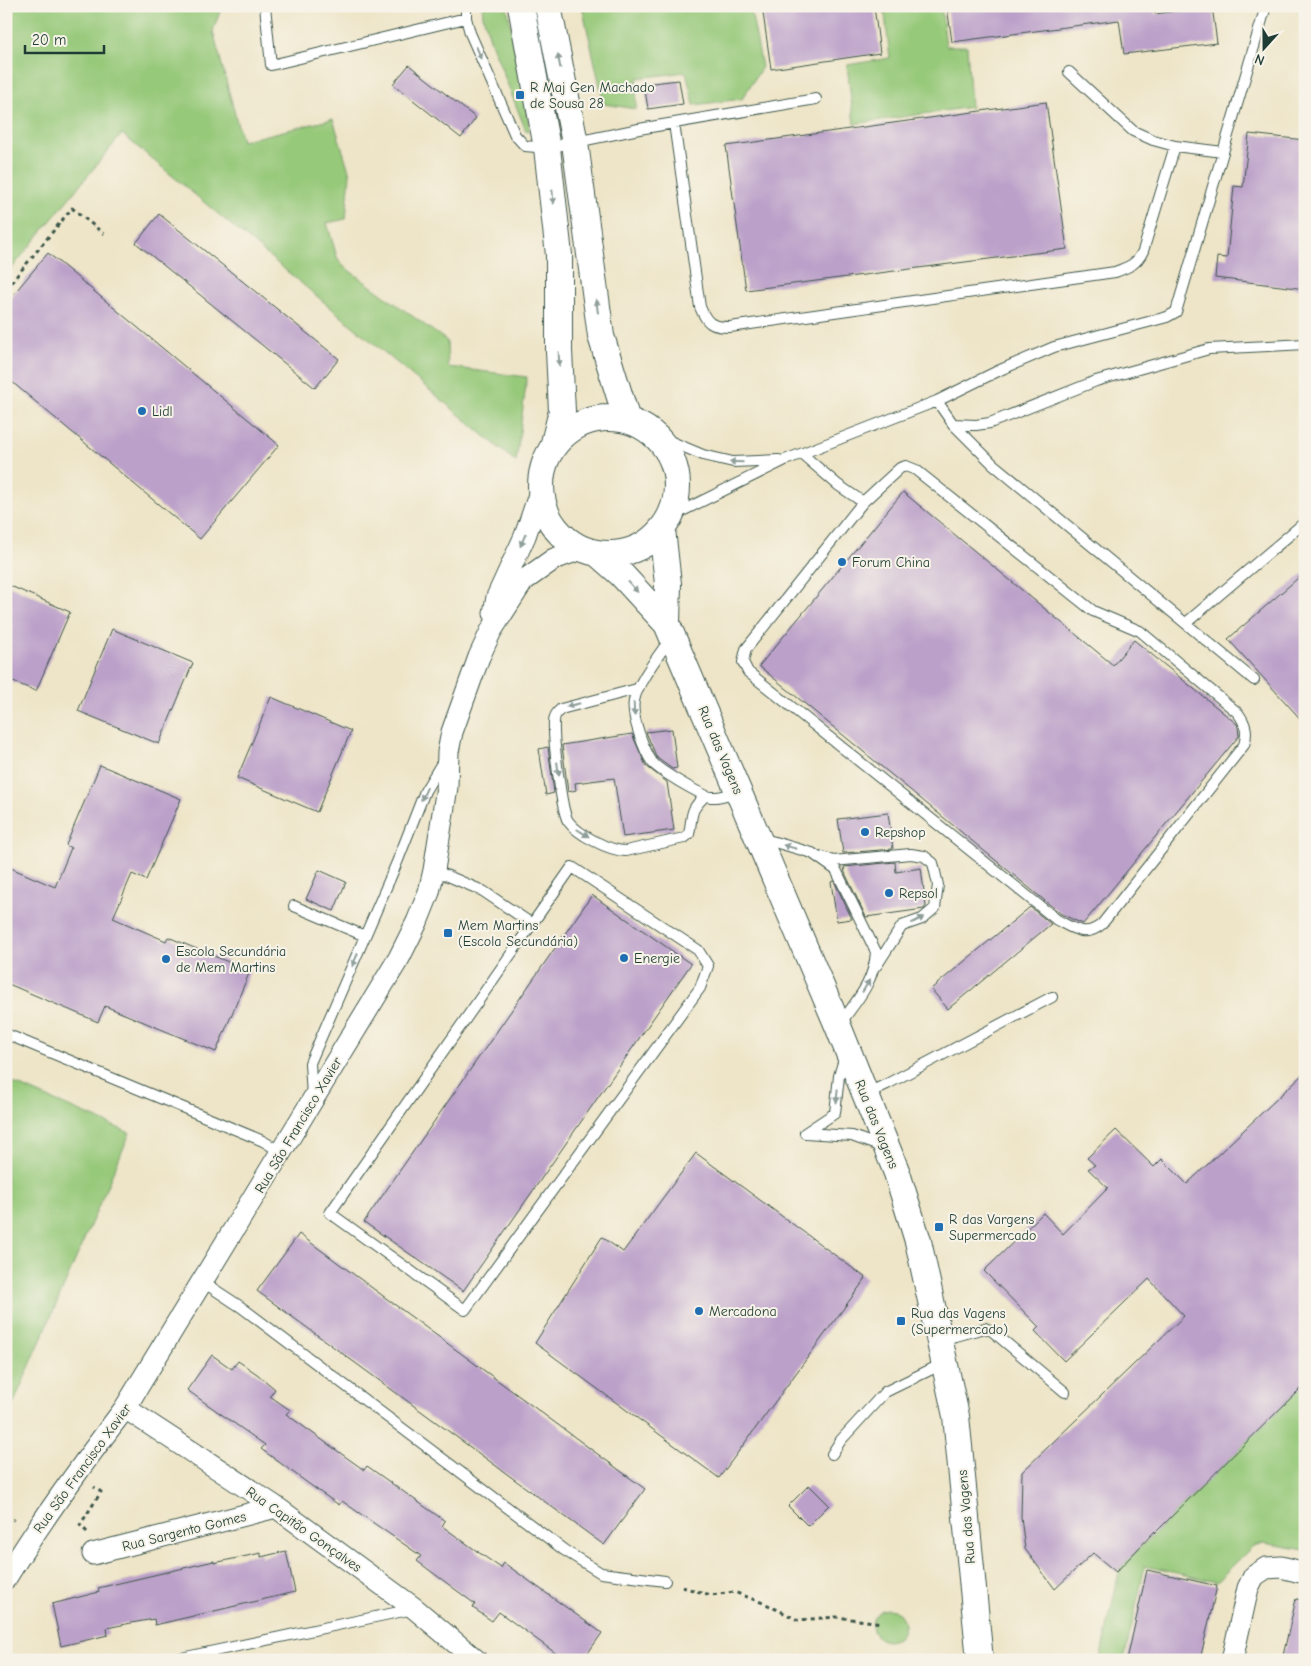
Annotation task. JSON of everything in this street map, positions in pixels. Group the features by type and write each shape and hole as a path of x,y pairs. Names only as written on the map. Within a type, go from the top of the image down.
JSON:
{"street":[{"path":"521,6 547,148 559,254 559,351 562,411 554,446"},
{"path":"548,6 575,143 601,336 627,420"},
{"path":"605,418 627,420 653,434 668,451 676,472 677,495 666,523 644,545 621,553 589,551 557,531 545,511 540,494 546,459 566,432 583,423 605,418"},
{"name":"Rua São Francisco Xavier","path":"491,630 497,597 525,536 540,494"},
{"name":"Rua das Vagens","path":"666,523 669,630"},
{"name":"Rua das Vagens","path":"589,551 621,574 669,630 843,1038 898,1173 918,1241 956,1416 979,1658"},
{"name":"Rua São Francisco Xavier","path":"6,1578 74,1475 125,1408 399,958 429,892 447,787 448,752 452,732 479,657 491,630 523,580 554,560 589,551"},
{"name":"Rua Capitão Gonçalves","path":"125,1408 276,1507 414,1608 476,1660"},
{"name":"Rua Sargento Gomes","path":"93,1554 276,1507"},
{"path":"1232,1660 1248,1588 1254,1576 1266,1568 1281,1567 1305,1573"}],"lane":[{"path":"265,6 271,65 466,18"},
{"path":"466,6 466,18 470,33 515,135 525,146 547,148 674,123 816,99"},
{"path":"666,523 785,460 937,401 1000,370 1054,347 1167,317 1176,312 1266,6"},
{"path":"1070,72 1133,131 1153,140 1175,146 1223,152"},
{"path":"674,123 700,307 705,319 717,327 730,327 1115,272 1131,266 1138,261 1143,251 1175,146"},
{"path":"953,424 976,425 990,423 1096,381 1209,349 1305,344"},
{"path":"937,401 953,424 993,464 1254,680"},
{"path":"653,434 703,455 733,462 785,460"},
{"path":"802,454 838,485 863,502"},
{"path":"906,466 916,470 1093,610 1140,631 1238,713 1244,722 1247,734 1244,744 1102,924 1095,930 1086,932 1075,930 1058,920 748,672 743,662 746,649 863,502 900,468 906,466"},
{"path":"1186,623 1305,522"},
{"path":"669,630 637,689 633,702 636,724 653,763 705,796 712,798 739,792"},
{"path":"637,689 561,709 556,713 554,720 555,746 567,820 573,827 599,843 616,851 626,851 684,838 689,834 691,814 695,806 705,796"},
{"path":"312,1102 310,1063 425,791 448,752"},
{"path":"758,837 834,861 911,854 924,856 933,863 938,885 935,908 922,919 902,926 875,968 843,1038 835,1113 805,1133 852,1136 888,1149"},
{"path":"812,853 836,870 876,952 875,968"},
{"path":"572,867 698,950 708,966 700,988 465,1310 330,1213 532,924 572,867"},
{"path":"434,870 483,891 532,924"},
{"path":"294,906 365,936"},
{"path":"865,1094 896,1080 1052,998"},
{"path":"6,1034 262,1141 281,1152"},
{"path":"203,1282 241,1307 564,1550 601,1573 665,1581"},
{"path":"832,1454 841,1440 884,1392 942,1351 986,1328 1065,1392"},
{"path":"172,1660 414,1608"}],"path":[{"path":"6,290 72,208 104,234"},
{"path":"665,1581 711,1595 734,1592 766,1604 798,1620 836,1617 882,1623"}],"green space":[{"path":"6,6 222,6 213,31 242,141 333,119 350,174 346,219 327,223 337,257 343,266 447,341 448,367 527,377 516,462 122,134 6,275"},
{"path":"482,6 507,6 530,130 526,131 491,42"},
{"path":"582,6 750,6 762,67 742,99 694,105 686,72 637,78 636,109 604,104"},
{"path":"884,6 941,6 946,46 967,46 971,107 854,124 847,65 890,58"},
{"path":"6,1080 130,1133 9,1414 6,1413"},
{"path":"1305,1384 1305,1550 1264,1543 1253,1546 1216,1582 1145,1566 1124,1660 1100,1660 1120,1568"},
{"path":"888,1609 894,1610 899,1614 903,1619 903,1631 899,1636 894,1640 888,1641 882,1640 877,1636 873,1631 872,1625 873,1619 877,1614 882,1610"}],"building":[{"path":"762,6 874,6 880,53 771,69"},
{"path":"947,6 1154,6 1155,14 1212,6 1217,43 1124,54 1119,20 952,42"},
{"path":"409,65 476,118 461,138 393,84"},
{"path":"679,80 683,104 648,109 644,84"},
{"path":"1046,102 1067,249 746,290 726,146"},
{"path":"1249,134 1305,140 1305,289 1215,278 1217,257 1227,258 1234,186 1243,187"},
{"path":"159,214 339,359 315,388 136,243"},
{"name":"Lidl","path":"48,253 279,445 200,539 6,377 6,303"},
{"path":"903,492 1113,665 1134,640 1237,724 1239,736 1083,924 1061,914 759,666"},
{"path":"1305,572 1305,724 1228,639"},
{"path":"6,584 70,612 36,691 6,679"},
{"path":"112,629 193,663 159,744 78,711"},
{"path":"271,697 351,731 317,812 237,778"},
{"path":"672,729 677,768 672,769 657,758 646,732"},
{"path":"632,734 646,766 667,782 674,830 623,837 614,778 575,783 576,790 568,792 562,745"},
{"path":"548,747 554,793 546,795 539,749"},
{"path":"100,765 181,799 146,880 132,874 113,918 166,941 168,937 250,971 216,1052 105,1006 98,1022 6,983 6,866 55,887 71,848 66,845"},
{"name":"Repshop","path":"888,813 893,849 843,853 838,819"},
{"path":"895,862 896,872 921,868 926,906 924,909 866,917 845,873 844,867"},
{"path":"319,870 346,882 334,911 306,899"},
{"path":"834,881 852,919 837,921 831,882"},
{"path":"592,895 691,964 463,1291 364,1222"},
{"path":"1030,907 1051,924 948,1009 931,989"},
{"path":"1305,1072 1305,1384 1155,1533 1155,1531 1116,1572 1093,1553 1055,1589 1025,1549 1021,1517 1022,1472 1184,1316 1149,1279 1064,1361 1035,1331 1039,1327 984,1271 1043,1213 1063,1234 1108,1188 1088,1169 1095,1165 1087,1158 1116,1130 1154,1167 1162,1159 1187,1184"},
{"name":"Mercadona","path":"696,1153 866,1278 719,1478 535,1343 602,1237 623,1252"},
{"path":"299,1234 645,1489 604,1545 257,1291"},
{"path":"212,1355 232,1369 238,1361 257,1374 275,1389 270,1396 290,1410 286,1414 364,1470 367,1466 445,1521 442,1526 501,1568 504,1563 602,1633 583,1660 565,1660 499,1612 492,1621 473,1608 475,1604 417,1561 421,1556 342,1501 339,1505 320,1492 261,1449 265,1445 187,1390"},
{"path":"809,1485 829,1505 808,1526 788,1506"},
{"path":"286,1551 295,1592 155,1625 154,1619 107,1628 108,1635 61,1646 52,1604 99,1592 98,1588 214,1561 214,1563 261,1553 261,1557"},
{"path":"1147,1570 1217,1586 1200,1660 1127,1660"},
{"path":"1296,1599 1305,1600 1305,1660 1282,1660"}],"place":[{"name":"R Maj Gen Machado de Sousa 28","path":"520,95"},
{"name":"Lidl","path":"142,411"},
{"name":"Forum China","path":"842,562"},
{"name":"Repshop","path":"865,832"},
{"name":"Repsol","path":"889,893"},
{"name":"Mem Martins (Escola Secundária)","path":"448,933"},
{"name":"Energie","path":"624,958"},
{"name":"Escola Secundária de Mem Martins","path":"166,959"},
{"name":"R das Vargens Supermercado","path":"939,1227"},
{"name":"Mercadona","path":"699,1311"},
{"name":"Rua das Vagens (Supermercado)","path":"901,1321"}]}
